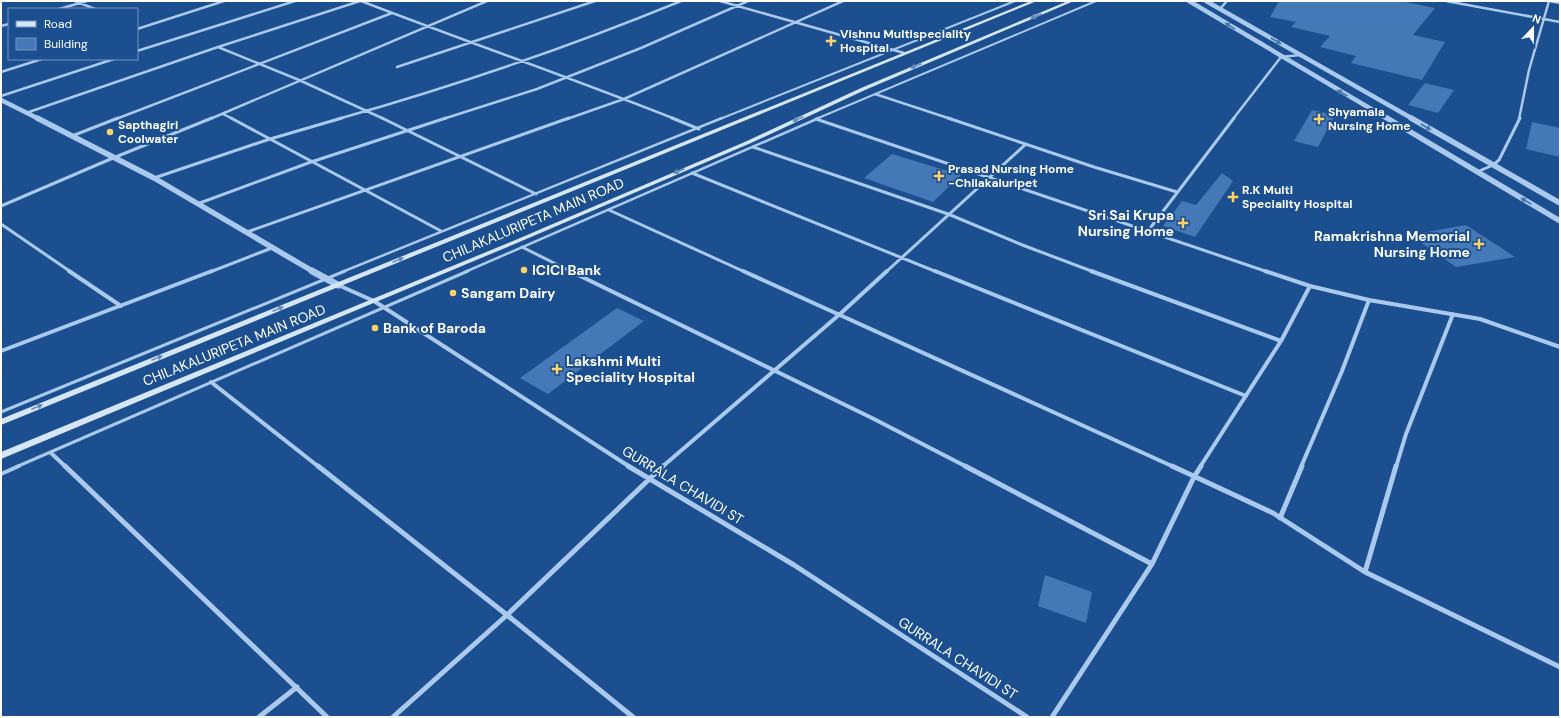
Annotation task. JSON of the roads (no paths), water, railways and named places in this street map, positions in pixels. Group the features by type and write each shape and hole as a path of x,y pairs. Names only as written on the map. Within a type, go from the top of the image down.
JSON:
{"main road":[{"name":"CHILAKALURIPETA MAIN ROAD","path":"1,422 904,53 1035,1"},
{"name":"CHILAKALURIPETA MAIN ROAD","path":"1,456 203,370 374,301 748,142 863,89 1072,1"}],"street":[{"path":"75,1 92,8"},
{"path":"63,8 87,1"},
{"path":"138,27 141,28 224,1"},
{"path":"138,51 295,1"},
{"path":"26,113 218,47 360,1 467,42 524,61 564,78 624,99 699,129"},
{"path":"1,206 113,158 223,114 487,1"},
{"path":"397,67 467,42 595,1"},
{"path":"154,178 270,140 524,61 622,25 681,1"},
{"path":"720,1 904,53"},
{"path":"197,204 311,162 537,89 641,48 748,1"},
{"path":"246,233 624,99 795,21 843,1"},
{"path":"1189,1 1280,57 1560,221"},
{"path":"1206,1 1560,203"},
{"path":"1220,8 1227,1"},
{"path":"1446,1 1560,22"},
{"path":"1477,172 1493,165 1502,155 1520,118 1529,70 1549,1 1560,3"},
{"path":"72,136 392,13"},
{"path":"218,47 261,63 367,111 536,194"},
{"path":"1148,231 1280,57 1300,55"},
{"path":"1,72 39,60"},
{"path":"1,96 111,60"},
{"path":"875,94 1177,192"},
{"name":"GURRALA CHAVIDI ST","path":"1,100 154,178 246,233 338,285 374,301 648,480 794,565 1027,717"},
{"path":"223,114 441,231"},
{"path":"816,119 1310,286 1369,300 1480,319 1560,348"},
{"path":"393,717 507,615 648,480 840,314 1026,144"},
{"path":"753,147 948,214 1026,246 1281,341"},
{"path":"692,173 1246,396"},
{"path":"609,210 840,314 1280,518 1365,572 1560,667"},
{"path":"1,224 121,306"},
{"path":"522,247 872,418 1152,564"},
{"path":"1,351 272,248"},
{"path":"1052,717 1152,564 1194,477 1281,341 1310,286"},
{"path":"1280,518 1342,371 1369,300"},
{"path":"1365,572 1406,434 1453,314"},
{"path":"211,382 507,615 632,717"},
{"path":"51,453 327,717"},
{"path":"259,717 297,687"}],"lane":[{"path":"1,412 326,277 699,129 1015,1"},
{"path":"1,474 816,119 1096,1"}],"place":[{"name":"Vishnu Multispeciality Hospital","path":"831,41"},
{"name":"Shyamala Nursing Home","path":"1319,119"},
{"name":"Sapthagiri Coolwater","path":"110,132"},
{"name":"Prasad Nursing Home -Chilakaluripet","path":"939,176"},
{"name":"R.K Multi Speciality Hospital","path":"1233,197"},
{"name":"Sri Sai Krupa Nursing Home","path":"1183,223"},
{"name":"Ramakrishna Memorial Nursing Home","path":"1479,244"},
{"name":"ICICI Bank","path":"524,270"},
{"name":"Sangam Dairy","path":"453,293"},
{"name":"Bank of Baroda","path":"375,328"},
{"name":"Lakshmi Multi Speciality Hospital","path":"557,369"}]}
